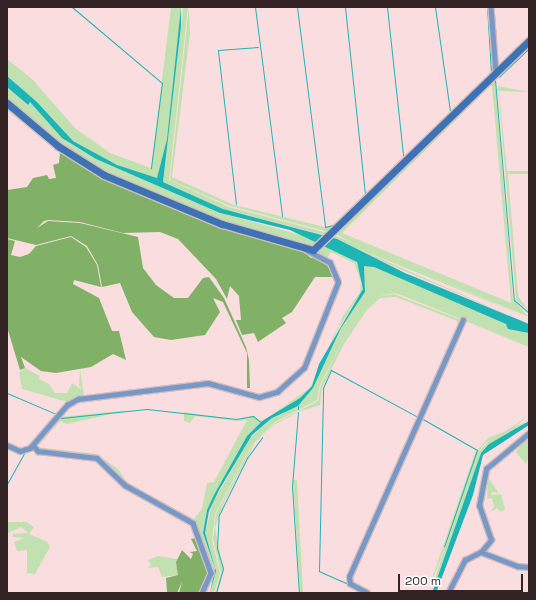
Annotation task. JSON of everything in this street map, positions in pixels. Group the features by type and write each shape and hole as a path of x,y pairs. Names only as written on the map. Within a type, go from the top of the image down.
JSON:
{"main road":[{"path":"7,103 58,146 104,175 222,224 307,251 318,246 331,235 529,41"}],"street":[{"path":"492,7 496,73"},
{"path":"7,446 20,451 33,445 66,405 78,399 208,383 259,397 277,392 304,368 338,282 330,263 307,251"},
{"path":"368,593 350,584 349,577 463,320"},
{"path":"448,593 464,560 481,552 491,540 479,506 486,470 529,433"},
{"path":"33,445 38,451 97,458 125,486 193,523 211,573 202,593"},
{"path":"481,552 517,566 529,567"}],"green space":[{"path":"171,7 181,7 181,12 167,139 157,178 116,165 73,141 37,102 7,76 7,59 32,79 75,128 110,153 151,168"},
{"path":"183,7 188,7 169,180 229,207 328,233 327,236 223,209 163,182"},
{"path":"189,7 190,33 172,177 234,205 325,227 333,225 491,72 488,7 494,71 329,232 230,206 170,180"},
{"path":"495,78 513,300 529,317 357,246 336,234","holes":["490,86 492,86 511,303 342,233"]},
{"path":"498,86 529,92 499,91 507,171 529,171 529,174 508,174 518,296 529,311 516,300"},
{"path":"7,87 27,105 30,102 71,144 96,159 220,213 318,241 315,247 236,226 107,174 79,159 7,100"},
{"path":"7,105 106,177 301,250 311,258 320,257 331,267 334,277 315,277 292,312 282,318 286,323 258,342 254,333 242,335 236,320 241,320 239,296 230,286 227,299 216,279 178,239 160,232 123,233 80,222 48,220 44,221 37,228 48,221 80,223 138,237 143,268 156,285 174,298 188,298 203,278 209,277 224,298 246,347 249,360 250,388 247,388 247,353 223,302 213,298 220,312 205,335 171,340 154,337 132,312 120,283 102,287 98,265 87,246 71,236 36,245 7,238 7,190 27,187 33,178 47,175 49,179 56,178 53,165 59,163 60,152"},
{"path":"336,236 529,318 354,247 529,324 360,252 333,238"},
{"path":"71,237 86,247 97,265 101,287 74,280 73,284 99,298 112,331 119,331 126,360 113,354 91,367 56,373 41,371 21,357 25,368 20,370 7,327 7,239 15,241 11,255 20,257 29,254 36,246"},
{"path":"325,245 355,259 362,279 363,289 338,329 310,388 343,316 360,292 361,282 354,263 331,252 327,259 312,253"},
{"path":"364,266 374,267 529,333 529,347 404,296 394,293 377,297 348,330 320,385 317,400 275,422 251,446 215,514 212,540 220,573 214,593 210,593 216,571 205,534 212,504 250,438 272,418 295,405 298,409 297,403 313,388 341,328 365,292"},
{"path":"394,294 461,320 459,327 457,321 396,297 380,298 367,310 344,344 322,388 320,405 298,412 274,425 255,443 275,423 318,401 321,385 348,330 377,297"},
{"path":"25,368 40,376 39,379 49,384 55,393 67,393 72,383 82,390 79,386 80,369 84,397 68,402 22,389 19,373"},
{"path":"310,388 300,398 264,420"},
{"path":"129,410 67,424 60,421 37,447 97,454 118,469 128,484 194,519 202,509 207,483 214,482 247,420 237,421 195,416 190,423 184,421 184,412 236,420 253,416 261,421 247,436 207,510 203,533 215,568 207,593 203,593 211,573 193,523 128,487 97,457 36,448 36,443 60,417"},
{"path":"529,415 510,431 485,443 477,454 443,553 427,593 475,453 488,438 506,431"},
{"path":"529,420 481,453 443,565 430,593 477,454 490,440"},
{"path":"529,434 529,457 526,464 516,452"},
{"path":"255,443 224,502 215,528 223,568 220,583 215,593 221,573 213,539 216,514 251,447"},
{"path":"488,478 499,493 492,492 491,495 501,494 505,509 501,512 497,508 490,512 494,507 492,498 487,499"},
{"path":"293,480 297,480 303,593 300,593"},
{"path":"7,522 26,522 34,527 29,534 47,542 50,547 35,574 27,573 27,550 17,551 14,542 24,538 13,537 13,534 28,533 21,527 8,533"},
{"path":"199,537 210,573 202,593 179,593 182,582 177,593 167,592 166,578 178,575 176,562 182,550 191,559 193,554 190,552 197,551 191,539"},
{"path":"158,556 177,559 178,575 162,577 158,567 147,568 151,565 148,560"}],"water":[{"path":"181,7 181,26 163,182 223,209 337,239 405,273 529,324 529,333 508,329 506,324 374,267 364,266 365,292 341,328 313,388 298,406 272,418 252,435 219,490 209,511 205,533 216,571 210,593 215,568 203,533 207,510 247,436 262,421 300,398 312,386 319,364 363,289 357,262 290,230 220,213 96,159 62,138 30,102 28,105 7,87 7,76 37,102 73,141 117,165 157,178 167,139"},
{"path":"529,421 529,425 483,455 473,495 436,593 432,593 481,453 489,444"}],"waterway":[{"path":"72,7 162,83 151,168"},
{"path":"255,7 282,216"},
{"path":"297,7 325,227 333,225 451,112"},
{"path":"345,7 365,193"},
{"path":"387,7 403,155"},
{"path":"435,7 450,111"},
{"path":"462,101 491,72 487,7"},
{"path":"236,204 218,50 258,47"},
{"path":"499,77 529,48"},
{"path":"495,80 514,300 529,313"},
{"path":"348,584 319,571 323,388 331,370 418,417"},
{"path":"7,393 56,414"},
{"path":"61,418 147,409 236,419 253,416 262,423"},
{"path":"298,412 292,486 299,593"},
{"path":"421,418 477,450 444,547"},
{"path":"216,593 223,568 217,548 219,515 247,458 262,437"},
{"path":"7,484 24,453"}]}
